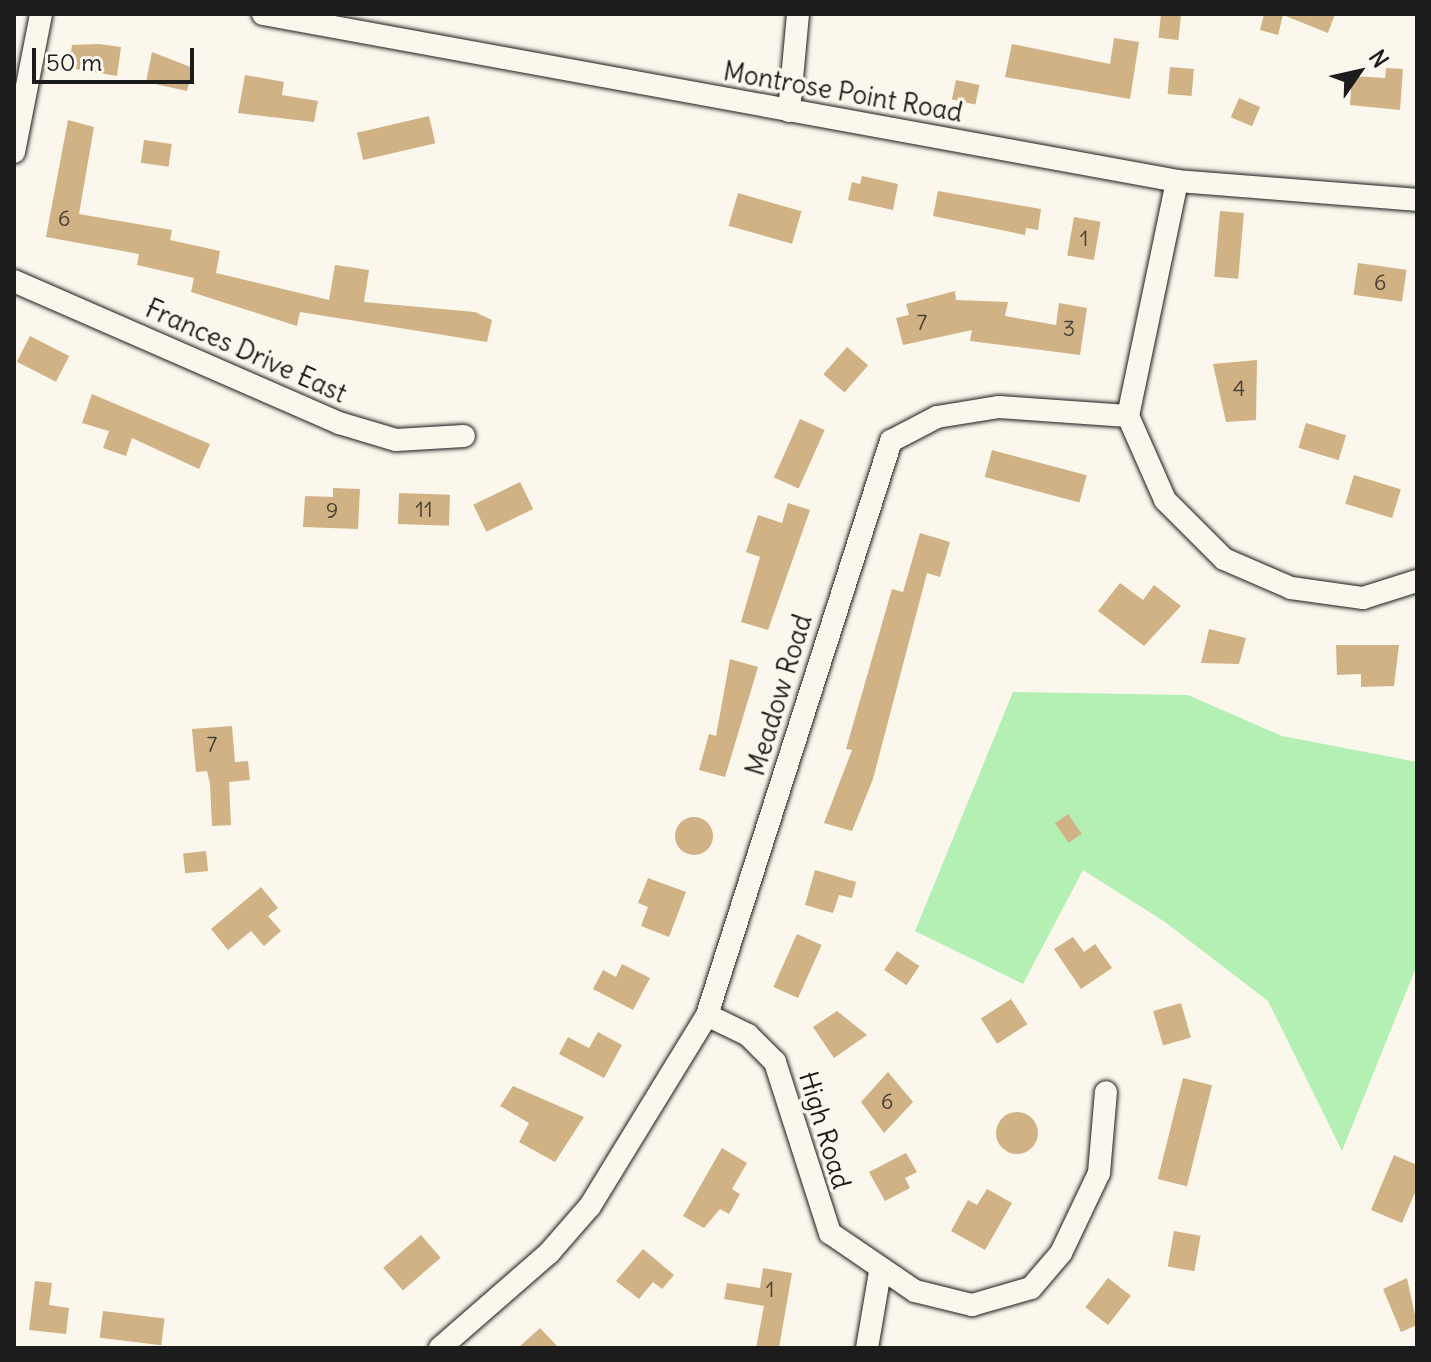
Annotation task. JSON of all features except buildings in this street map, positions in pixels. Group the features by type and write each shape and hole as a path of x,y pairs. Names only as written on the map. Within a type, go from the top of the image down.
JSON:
{"street":[{"path":"14,152 41,14"},
{"name":"Montrose Point Road","path":"263,14 1177,181 1417,200"},
{"path":"789,111 798,14"},
{"path":"1177,181 1128,416 1165,500 1224,559 1291,588 1363,598 1417,581"},
{"name":"Frances Drive East","path":"14,281 339,423 396,440 464,436"},
{"name":"Meadow Road","path":"440,1348 549,1253 590,1206 707,1015 891,441 937,417 999,407 1128,416"},
{"name":"High Road","path":"707,1015 748,1035 775,1062 830,1233 880,1272 915,1291 972,1305 1010,1299 1046,1276 1099,1173 1106,1092"},
{"path":"867,1348 880,1272"}],"green space":[{"path":"1013,692 1188,695 1282,736 1417,762 1417,965 1342,1151 1268,1001 1165,922 1083,870 1023,984 915,931"}]}
